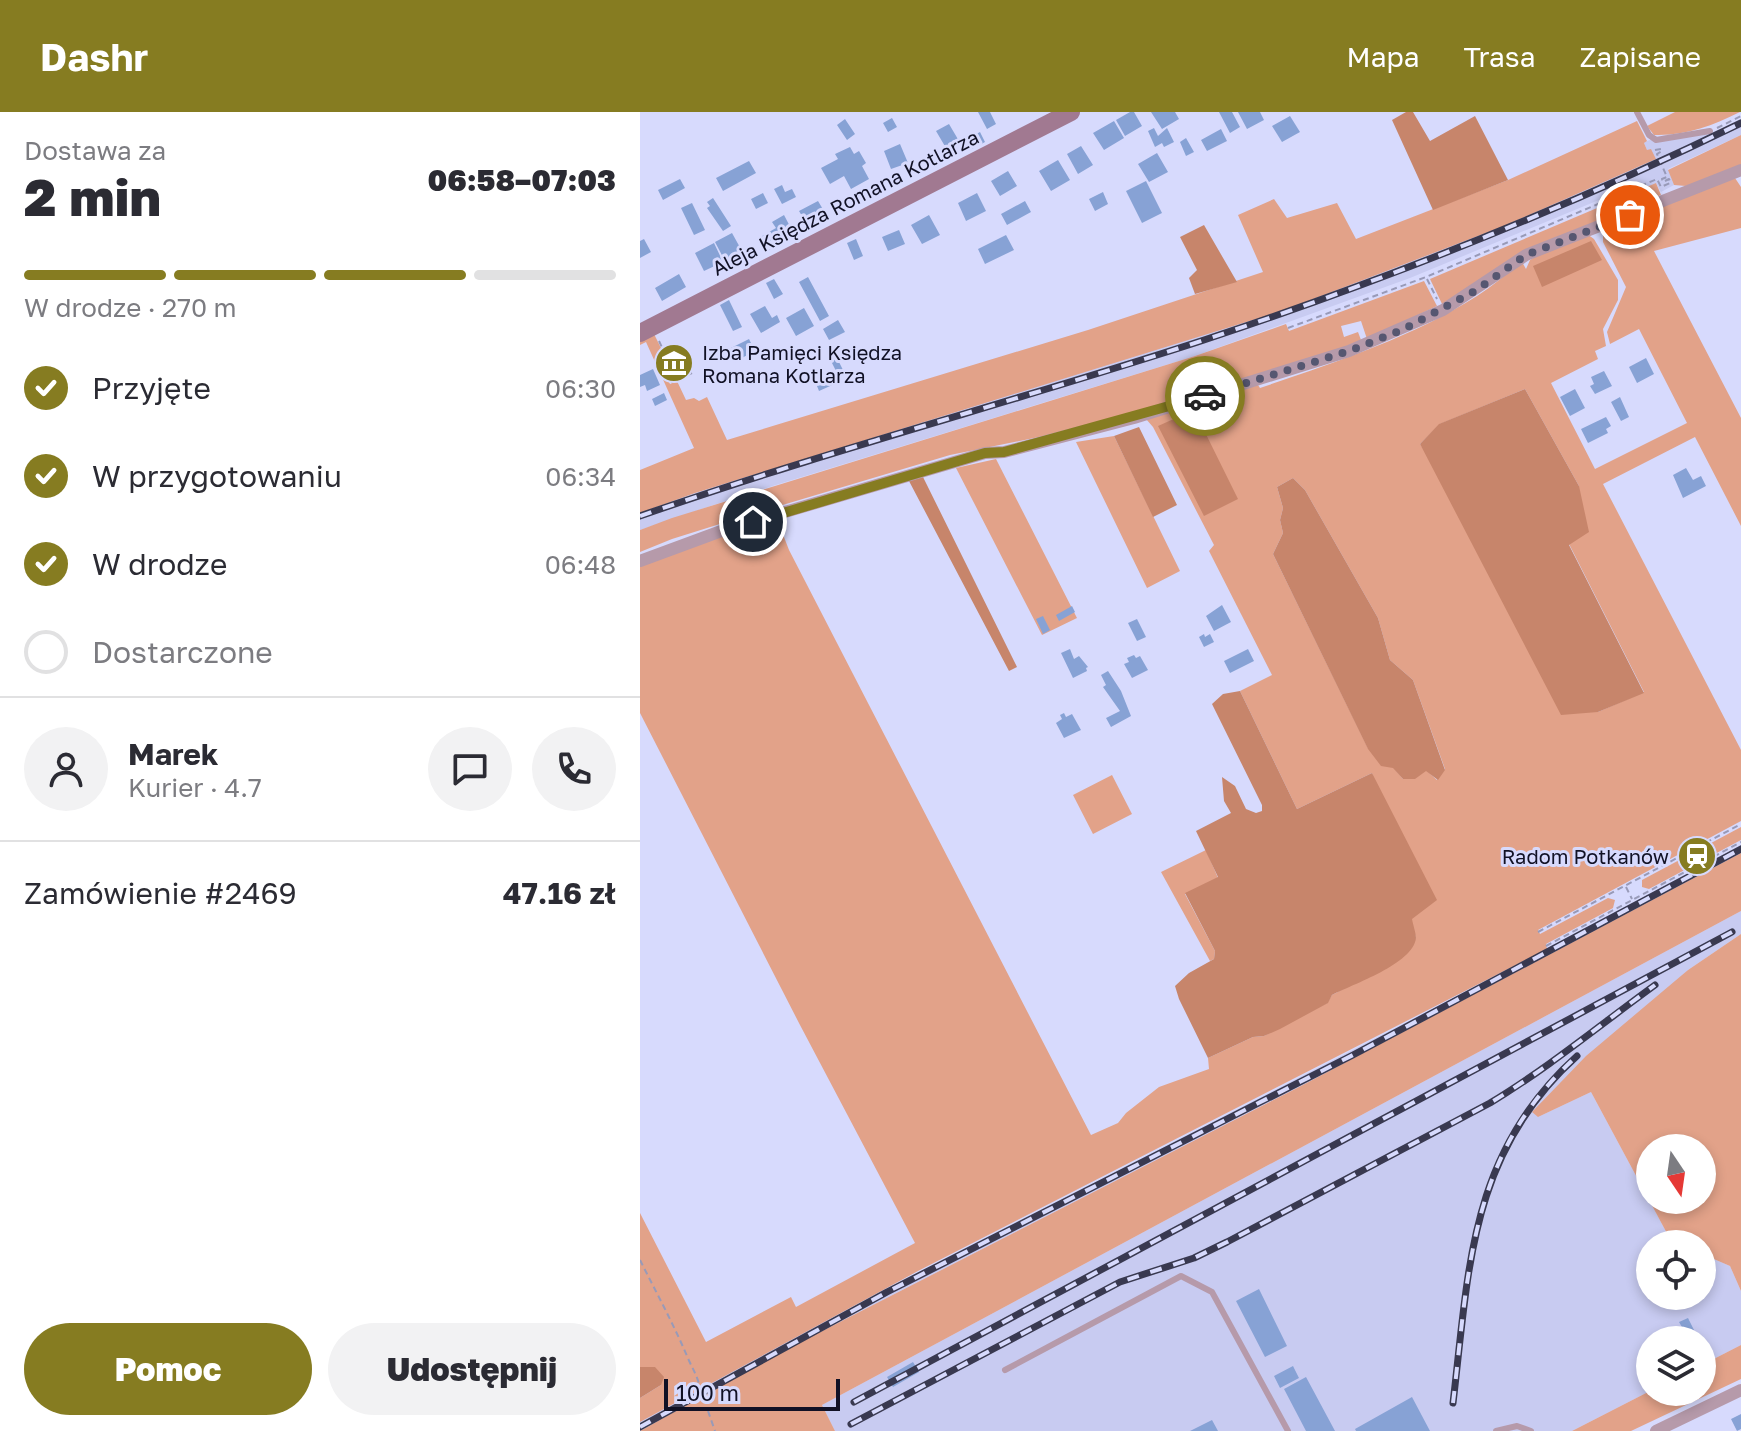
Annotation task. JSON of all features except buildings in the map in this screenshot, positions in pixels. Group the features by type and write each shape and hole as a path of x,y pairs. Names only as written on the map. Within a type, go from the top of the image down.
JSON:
{"street":[{"name":"Aleja Księdza Romana Kotlarza","path":"640,333 1071,112"},
{"path":"640,561 724,530 985,453 1004,452 1137,417 1349,351 1443,310 1526,255 1741,170"},
{"path":"1656,1431 1741,1390"}],"lane":[{"path":"1637,112 1652,139 1661,141 1710,131"},
{"path":"1005,1370 1181,1276 1212,1292 1288,1431"},
{"path":"1496,1431 1517,1426 1531,1431"}],"path":[{"path":"1710,131 1741,116"},
{"path":"1288,328 1426,277 1657,179 1661,187 1670,183 1669,179 1663,182 1662,179 1667,177 1657,154 1662,151 1654,148 1661,141"},
{"path":"1426,277 1443,310"},
{"path":"658,340 666,356"},
{"path":"662,347 667,345"},
{"path":"681,350 660,359 672,382 692,373"},
{"path":"680,373 682,378"},
{"path":"1538,932 1741,824"},
{"path":"1546,946 1741,842"},
{"path":"1625,886 1633,900"},
{"path":"640,1260 695,1368 699,1384"},
{"path":"708,1411 715,1431"}],"shaded area":[{"path":"1406,112 1413,112 1430,141 1475,116 1508,180 1433,210 1392,120"},
{"path":"1675,112 1740,112 1709,126 1677,134 1654,135 1647,126"},
{"path":"1741,120 1741,135 1668,169 1674,185 1661,192 1656,183 1614,202 1611,195 1410,278 1195,356 740,496 640,530 640,513 932,419 1647,150 1644,143 1647,141 1671,133 1678,135 1709,128 1711,134"},
{"path":"1637,121 1647,141 1644,143 1647,150 1651,149 1656,159 1504,226 1282,311 695,493 640,513 640,470 694,448 646,342 640,345 640,341 654,334 665,356 658,360 670,384 677,381 686,400 694,398 699,401 707,397 727,440 1088,330 1263,272 1238,215 1274,199 1287,218 1337,203 1356,239 1508,180"},
{"path":"1741,135 1741,167 1686,186 1674,185 1668,170"},
{"path":"1735,178 1741,187 1741,228 1654,251 1741,418 1741,526 1695,437 1603,484 1741,750 1741,821 1538,930 1540,934 1608,898 1615,900 1613,908 1546,944 1547,949 918,1271 640,1422 640,1398 661,1385 644,1367 640,1367 640,1213 706,1342 791,1297 796,1307 915,1243 640,713 640,565 777,519 789,550 1091,1135 1118,1123 1159,1087 1209,1069 1208,1058 1253,1037 1264,1036 1327,1003 1332,995 1416,938 1372,773 1297,809 1240,691 1272,675 1209,551 1214,545 1146,419 1258,385 1260,388 1399,337 1477,296 1522,262 1526,269 1535,257 1587,234 1594,239 1618,280 1618,300 1603,329 1606,346 1595,351 1598,359 1551,383 1595,469 1687,423 1639,329 1610,344 1607,332 1626,287 1603,242 1603,231 1612,224","holes":["1525,389 1579,486 1569,544 1644,692 1598,712 1420,444 1440,424","1293,478 1305,490 1378,618 1390,660 1413,680 1445,769 1437,780 1426,770 1403,779 1368,748 1273,554 1283,533 1280,520 1283,508 1277,487"]},
{"path":"1656,183 1661,195 1523,252 1443,306 1430,279"},
{"path":"1204,225 1237,282 1195,294 1189,278 1197,270 1180,237"},
{"path":"1591,241 1602,260 1542,287 1533,266"},
{"path":"1424,281 1437,306 1367,339 1361,321 1341,326 1344,337 1358,332 1361,340 1340,349 1131,413 1039,437 950,455 739,518 640,552 640,530 672,518 1195,356 1286,324 1289,331"},
{"path":"1525,389 1579,486 1589,532 1569,545 1644,693 1598,712 1561,715 1420,444 1439,424"},
{"path":"1194,410 1238,499 1204,516 1158,426"},
{"path":"1139,427 1177,505 1153,517 1114,436"},
{"path":"1114,436 1180,571 1147,588 1076,442"},
{"path":"996,459 1077,618 1042,635 956,468"},
{"path":"923,477 1017,667 1009,671 909,481"},
{"path":"1293,478 1305,490 1378,618 1390,660 1413,680 1445,770 1438,780 1426,771 1415,779 1403,779 1393,768 1381,766 1368,749 1273,554 1283,533 1280,520 1283,508 1277,487"},
{"path":"1240,691 1297,809 1372,773 1437,900 1412,919 1416,938 1405,956 1394,965 1332,995 1328,1003 1280,1029 1253,1037 1208,1058 1175,986 1189,973 1214,959 1215,951 1185,893 1218,877 1196,831 1231,813 1224,801 1222,777 1235,786 1246,809 1256,813 1262,811 1262,805 1212,704 1223,694"},
{"path":"1112,775 1132,814 1093,834 1073,795"},
{"path":"1741,827 1741,840 1649,889 1642,887 1642,880"},
{"path":"1741,845 1741,853 1299,1087 791,1347 640,1431 640,1422 789,1340 1514,967"},
{"path":"1206,850 1218,878 1185,894 1215,951 1214,959 1210,961 1161,872"},
{"path":"1741,853 1741,911 822,1405 835,1431 640,1431 791,1347 1299,1087"},
{"path":"1741,911 1741,934 1688,970 1538,1117 1591,1092 1636,1176 1636,1214 1657,1214 1665,1230 1636,1230 1636,1310 1716,1310 1716,1260 1730,1266 1741,1291 1741,1345 1716,1358 1716,1326 1636,1326 1636,1398 1572,1431 835,1431 822,1405"},
{"path":"1741,934 1741,1291 1730,1266 1716,1260 1716,1230 1665,1230 1657,1214 1716,1214 1716,1134 1636,1134 1636,1176 1591,1092 1538,1117 1532,1112 1586,1056 1688,970"},
{"path":"1741,1345 1741,1379 1716,1391 1716,1358"},
{"path":"640,1367 655,1367 664,1377 661,1385 640,1398"},
{"path":"1636,1398 1636,1406 1684,1406 1631,1431 1572,1431"}],"railway":[{"path":"640,516 1204,340 1341,292 1543,213 1741,123"},
{"path":"640,1427 887,1292 1353,1055 1741,849"},
{"path":"854,1402 1732,932"},
{"path":"851,1424 1120,1282 1194,1258 1227,1242 1490,1103 1553,1061 1655,985"},
{"path":"1453,1403 1471,1260 1480,1216 1495,1173 1514,1132 1541,1093 1577,1056"}],"way so far":[{"path":"1205,396 1349,351 1402,330 1475,291 1526,255 1630,215"}],"place":[{"name":"Izba Pamięci Księdza Romana Kotlarza","path":"674,363"},
{"name":"Radom Potkanów","path":"1697,856"}],"route":[{"path":"753,522 985,453 1004,452 1205,396"}]}
